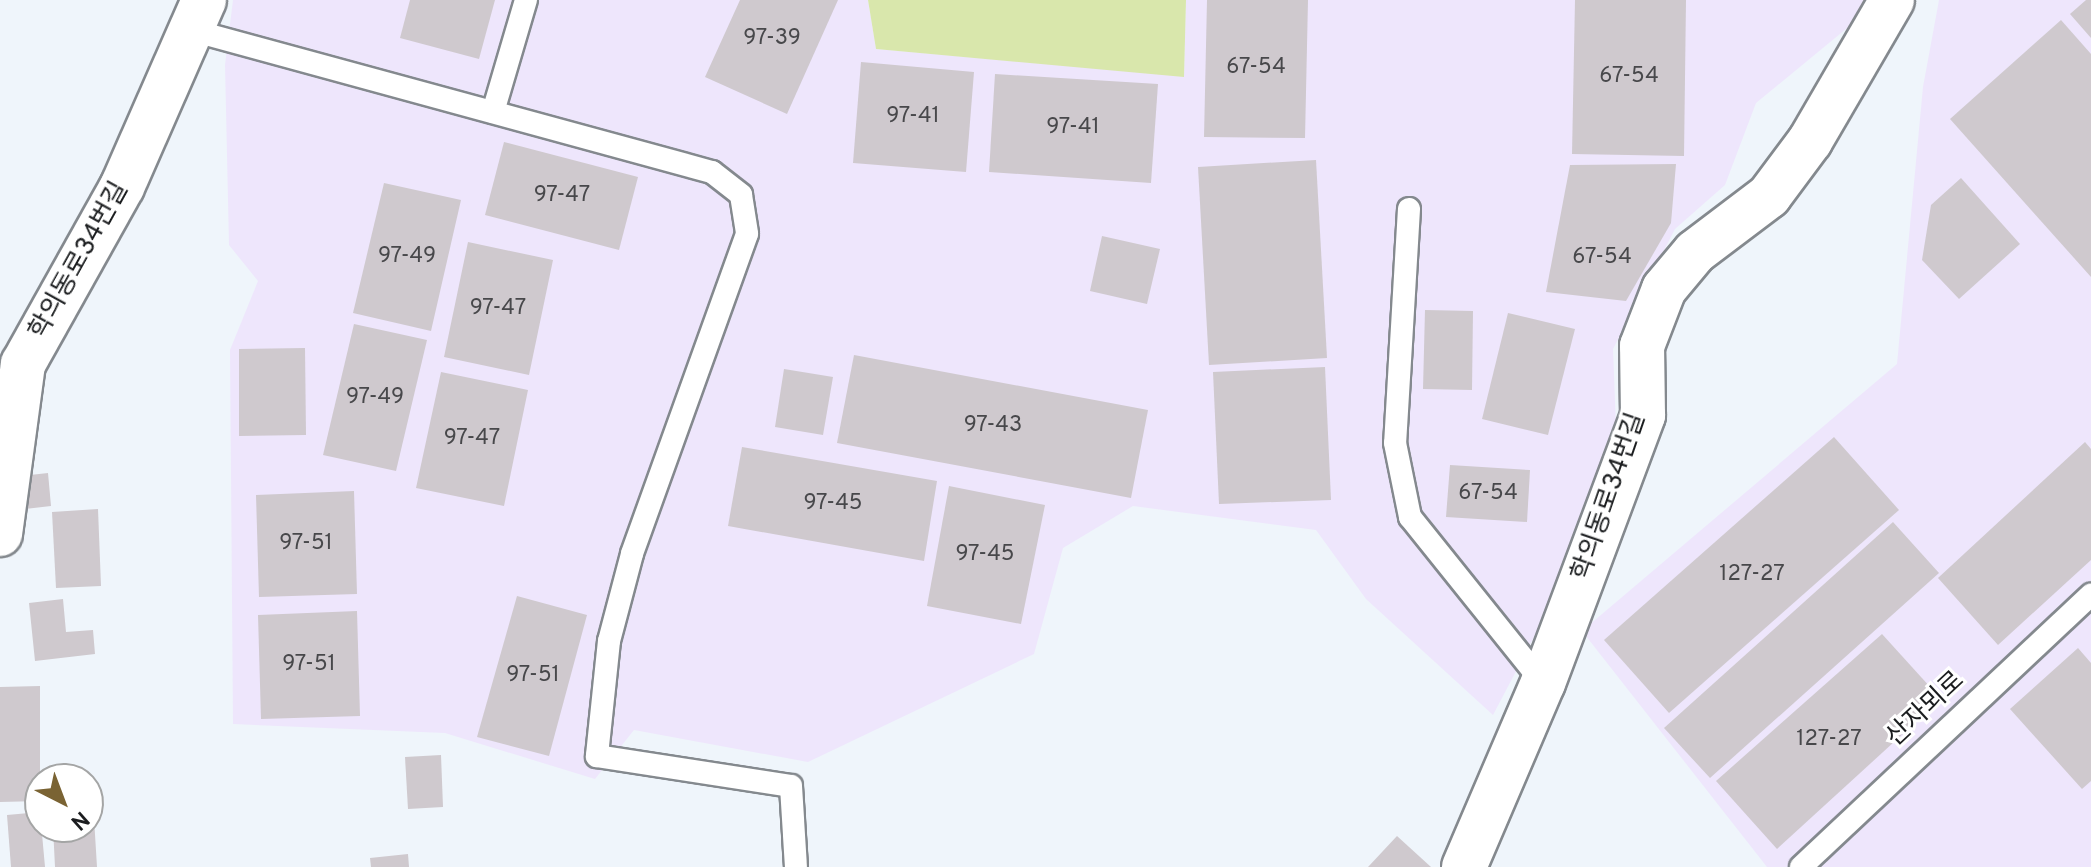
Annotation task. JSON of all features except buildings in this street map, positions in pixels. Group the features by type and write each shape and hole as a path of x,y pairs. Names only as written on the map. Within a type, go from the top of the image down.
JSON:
{"street":[{"name":"학의동로34번길","path":"1464,867 1543,683 1643,415 1642,346 1664,289 1695,252 1769,196 1810,141 1892,0"},
{"name":"학의동로34번길","path":"0,534 23,364 122,187 197,15"}],"lane":[{"path":"493,112 526,0"},
{"path":"197,15 493,112 712,172 741,195 747,234 632,554 609,641 597,756 791,786 796,867"},
{"path":"1409,209 1395,443 1410,517 1543,683"},
{"name":"산자뫼로","path":"1801,867 2091,595"}],"shaded area":[{"path":"233,0 868,0 876,49 1184,76 1186,0 1864,0 1869,10 1756,103 1725,185 1675,229 1613,349 1616,428 1555,597 1493,715 1366,599 1316,530 1133,506 1063,548 1034,654 808,762 634,730 595,779 445,733 233,724 230,350 258,281 229,245 225,65"},
{"path":"1939,0 2091,0 2091,867 1767,867 1582,631 1897,364 1923,87"}],"green space":[{"path":"868,0 1186,0 1184,77 876,49"}]}
